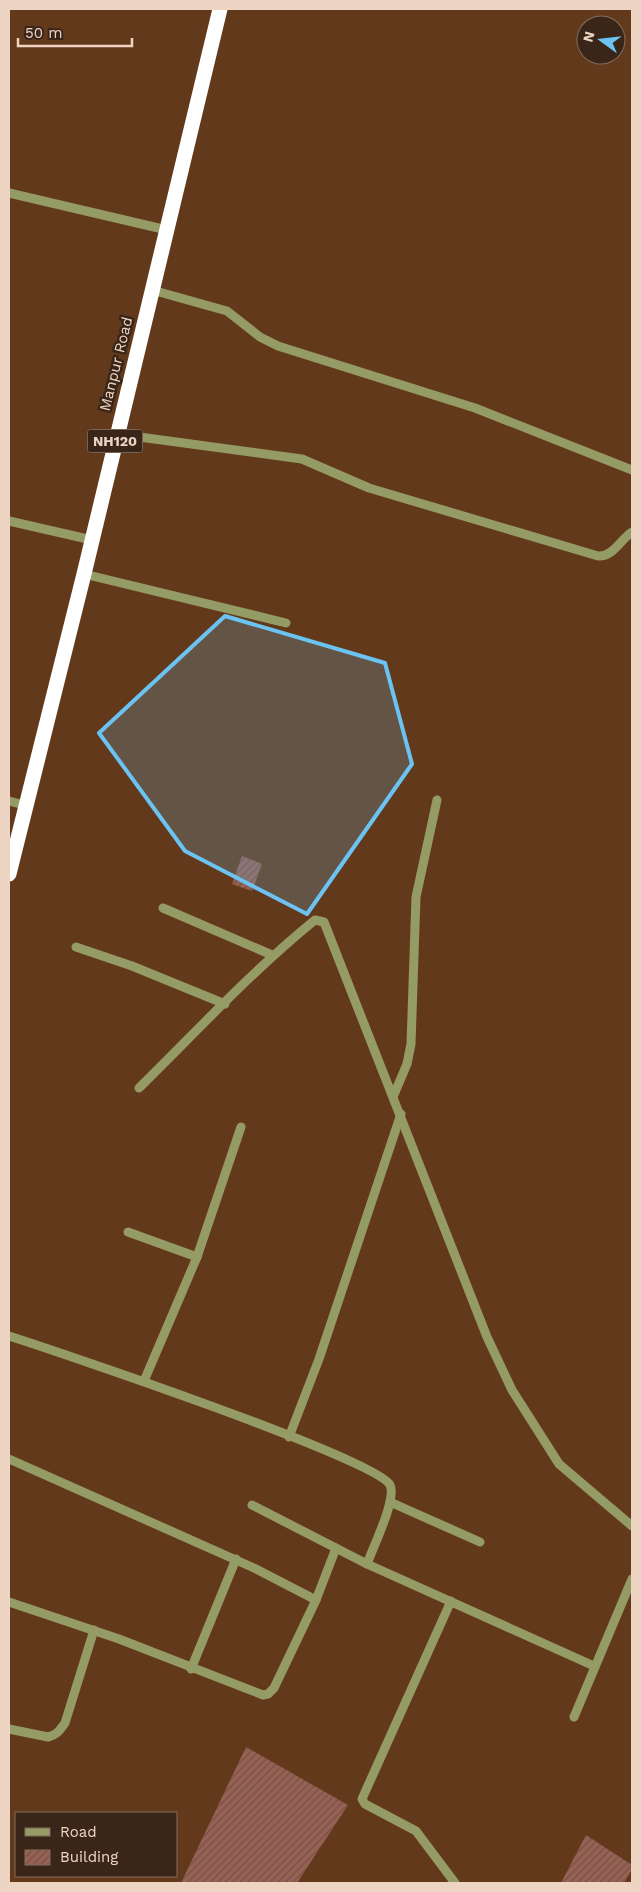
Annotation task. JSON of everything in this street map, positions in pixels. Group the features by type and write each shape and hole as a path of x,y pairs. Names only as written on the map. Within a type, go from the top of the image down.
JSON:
{"highway":[{"name":"Manpur Road","path":"9,874 24,805 84,574 220,9"}],"street":[{"path":"9,193 167,230"},
{"path":"152,290 228,311 260,337 273,344 475,408 632,470"},
{"path":"117,434 302,460 369,488 598,556 604,556 612,551 632,532"},
{"path":"9,521 92,540"},
{"path":"84,574 286,623"},
{"path":"394,1097 407,1064 411,1044 416,897 437,800"},
{"path":"9,801 24,805"},
{"path":"163,908 272,955"},
{"path":"139,1088 272,955 315,920 324,922 487,1337 512,1390 559,1464 632,1526"},
{"path":"76,947 132,966 225,1004"},
{"path":"289,1437 319,1359 401,1114"},
{"path":"144,1381 197,1256 241,1127"},
{"path":"128,1232 197,1256"},
{"path":"9,1336 144,1381 289,1437 379,1475 391,1487 393,1494 367,1564"},
{"path":"9,1459 236,1559 316,1600"},
{"path":"390,1502 480,1542"},
{"path":"252,1505 367,1564 594,1666"},
{"path":"9,1602 94,1630 256,1694 268,1694 274,1688 316,1600 336,1548"},
{"path":"192,1669 236,1559"},
{"path":"574,1717 632,1579"},
{"path":"451,1601 362,1799 366,1804 416,1830 455,1883"},
{"path":"9,1729 48,1737 54,1736 60,1730 65,1723 94,1630"}],"highlighted area":[{"path":"225,616 385,663 412,764 307,914 185,851 99,733"}],"building":[{"path":"242,856 262,864 252,891 232,884"},
{"path":"246,1747 348,1805 297,1883 181,1883"},
{"path":"586,1835 632,1865 632,1869 624,1883 561,1883"}]}
